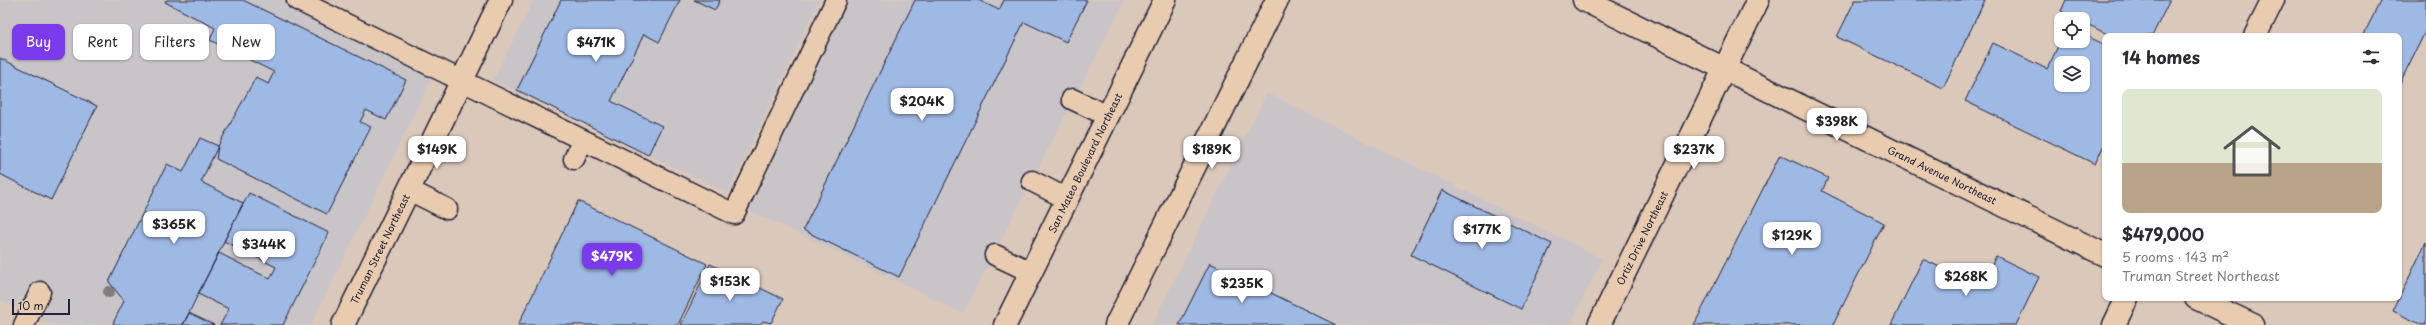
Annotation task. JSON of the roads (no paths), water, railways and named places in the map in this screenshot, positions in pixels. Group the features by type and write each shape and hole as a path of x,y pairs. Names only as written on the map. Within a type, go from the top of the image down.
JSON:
{"street":[{"name":"Truman Street Northeast","path":"343,325 501,0"},
{"name":"San Mateo Boulevard Northeast","path":"1005,325 1165,0"},
{"path":"1116,325 1277,0"},
{"name":"Grand Avenue Northeast","path":"1584,0 2102,254"},
{"name":"Ortiz Drive Northeast","path":"1599,325 1758,0"},
{"path":"2256,33 2273,0"},
{"path":"2114,325 2126,301"},
{"path":"2202,301 2253,325"}],"lane":[{"path":"297,0 734,214 820,54 836,0"},
{"path":"1072,99 1108,116"},
{"path":"574,159 583,140"},
{"path":"1032,181 1067,199"},
{"path":"409,190 447,209"},
{"path":"995,255 1031,272"},
{"path":"24,325 40,292"}]}
